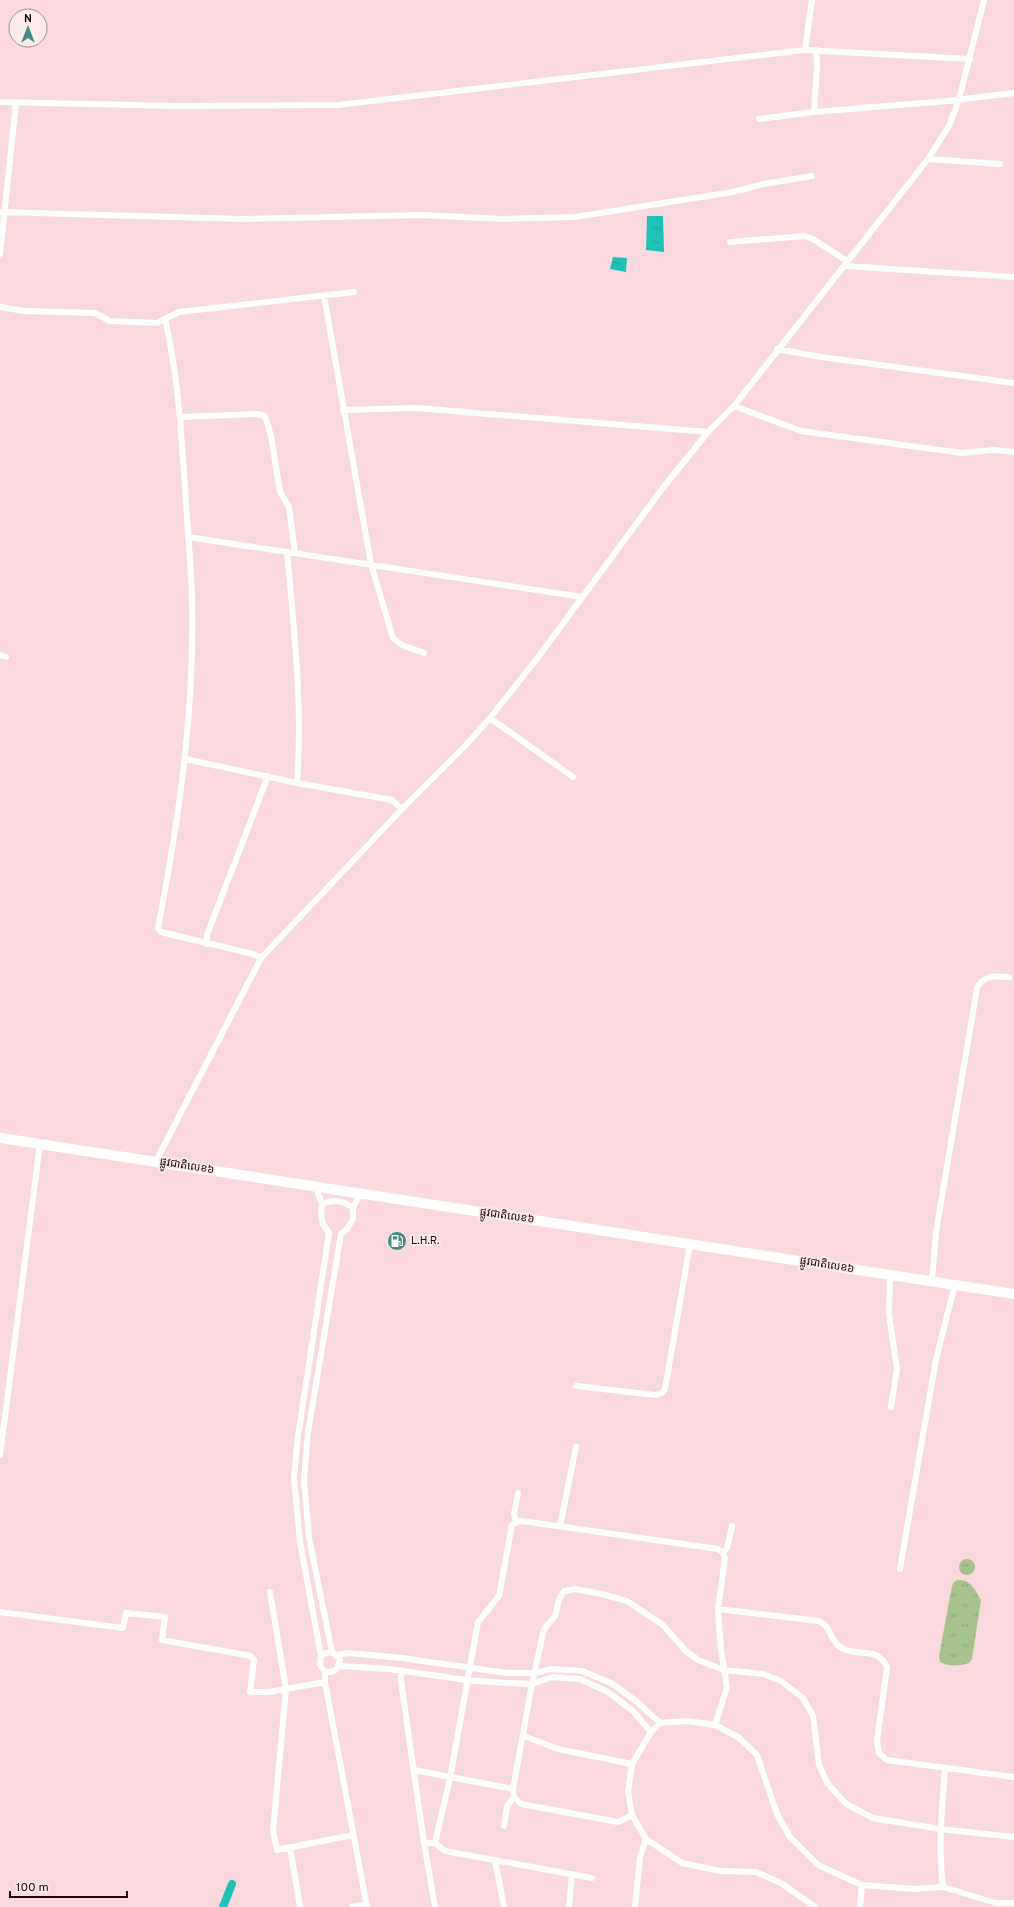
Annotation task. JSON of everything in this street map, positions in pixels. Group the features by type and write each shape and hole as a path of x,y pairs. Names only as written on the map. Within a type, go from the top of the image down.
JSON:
{"highway":[{"name":"ផ្លូវជាតិលេខ៦","path":"0,1138 1014,1294"}],"street":[{"path":"805,50 812,0"},
{"path":"156,1161 261,958 402,809 464,747 490,718 536,660 662,489 708,432 734,406 777,349 928,159 949,126 959,99 984,0"},
{"path":"0,102 177,106 338,106 805,50 970,59"},
{"path":"814,112 817,67 816,50"},
{"path":"759,119 814,112 1014,93"},
{"path":"0,254 2,212 16,103"},
{"path":"928,159 1000,164"},
{"path":"2,212 242,219 421,215 503,219 575,217 733,192 764,184 812,176"},
{"path":"730,242 805,236 814,239 846,263 1014,277"},
{"path":"0,307 24,311 94,313 110,321 157,323 179,312 354,292"},
{"path":"324,296 343,410 356,470 371,564 393,638 402,645 424,653"},
{"path":"165,319 178,390 192,598 192,649 185,759 173,851 158,928 161,932 252,954 261,958"},
{"path":"777,349 820,358 1014,383"},
{"path":"734,406 801,431 962,453 994,450 1014,452"},
{"path":"343,410 416,408 708,432"},
{"path":"180,417 257,414 265,416 271,436 280,492 289,507 295,553"},
{"path":"188,537 582,597"},
{"path":"287,552 296,656 300,746 297,783"},
{"path":"490,718 573,777"},
{"path":"185,759 297,783 392,800 402,809"},
{"path":"207,944 207,935 268,776"},
{"path":"932,1281 936,1232 977,988 984,978 993,976 1009,977"},
{"path":"0,1455 40,1144"},
{"path":"316,1186 322,1204 320,1215 323,1224 329,1233 298,1436 294,1477 300,1542 321,1656 320,1665 326,1672 325,1682 366,1906 352,1907"},
{"path":"326,1672 334,1672 340,1666 340,1660 334,1653 309,1538 304,1479 308,1432 337,1253 341,1234 347,1229 353,1219 353,1208 360,1194"},
{"path":"322,1204 331,1200 343,1201 353,1208"},
{"path":"576,1386 656,1395 662,1393 665,1389 690,1244"},
{"path":"890,1275 889,1314 897,1369 891,1407"},
{"path":"900,1569 936,1359 955,1285"},
{"path":"560,1526 576,1447"},
{"path":"294,1477 304,1479"},
{"path":"516,1522 514,1514 518,1493"},
{"path":"435,1842 450,1778 466,1680 478,1622 499,1596 512,1525 516,1522 522,1521 560,1526 718,1549 723,1553 726,1558 718,1609 727,1687 716,1725"},
{"path":"723,1553 728,1548 732,1526"},
{"path":"632,1815 618,1822 521,1804 514,1797 513,1789 524,1736 532,1684 544,1629 555,1616 559,1600 564,1591 575,1589 627,1601 663,1625 685,1650 698,1660 724,1670 763,1674 781,1680 803,1698 813,1716 819,1766 828,1784 846,1804 873,1818 940,1829 1014,1837"},
{"path":"270,1592 286,1688 272,1831 277,1850 352,1835"},
{"path":"718,1609 819,1621 826,1624 835,1642 840,1647 846,1650 878,1655 884,1659 887,1667 877,1742 879,1753 887,1760 1014,1777"},
{"path":"0,1612 123,1628 126,1613 165,1617 162,1640 251,1656 254,1660 250,1692 270,1692 325,1682"},
{"path":"321,1656 326,1653 349,1653 469,1667 506,1673 535,1673 551,1669 582,1671 611,1683 636,1701 660,1723"},
{"path":"340,1666 401,1670 466,1680 532,1684 552,1677 580,1679 608,1692 633,1711 651,1732"},
{"path":"401,1670 401,1680 424,1843 435,1907"},
{"path":"815,1907 781,1883 756,1872 720,1871 682,1863 646,1839 632,1815 628,1790 632,1764 651,1732 660,1723 686,1721 716,1725 738,1737 757,1755 777,1814 790,1837 818,1865 862,1885 914,1889 943,1887 996,1903 1014,1903"},
{"path":"524,1736 558,1750 632,1764"},
{"path":"943,1887 940,1829 945,1768"},
{"path":"414,1770 513,1789"},
{"path":"504,1826 507,1806 514,1797"},
{"path":"635,1907 640,1857 646,1839"},
{"path":"424,1843 435,1842 445,1851 592,1878"},
{"path":"290,1848 300,1907"},
{"path":"495,1860 504,1907"},
{"path":"569,1907 572,1874"},
{"path":"860,1907 862,1885"}],"green space":[{"path":"967,1559 974,1564 975,1567 970,1574 967,1575 960,1570 959,1567 964,1560"},
{"path":"963,1580 970,1583 981,1600 972,1659 969,1663 950,1665 940,1662 939,1656 952,1586 954,1582"}],"water":[{"path":"647,216 663,216 664,252 646,250"},
{"path":"613,257 627,258 626,272 610,269"}],"waterway":[{"path":"223,1907 232,1884"}],"place":[{"name":"L.H.R.","path":"397,1241"}]}
